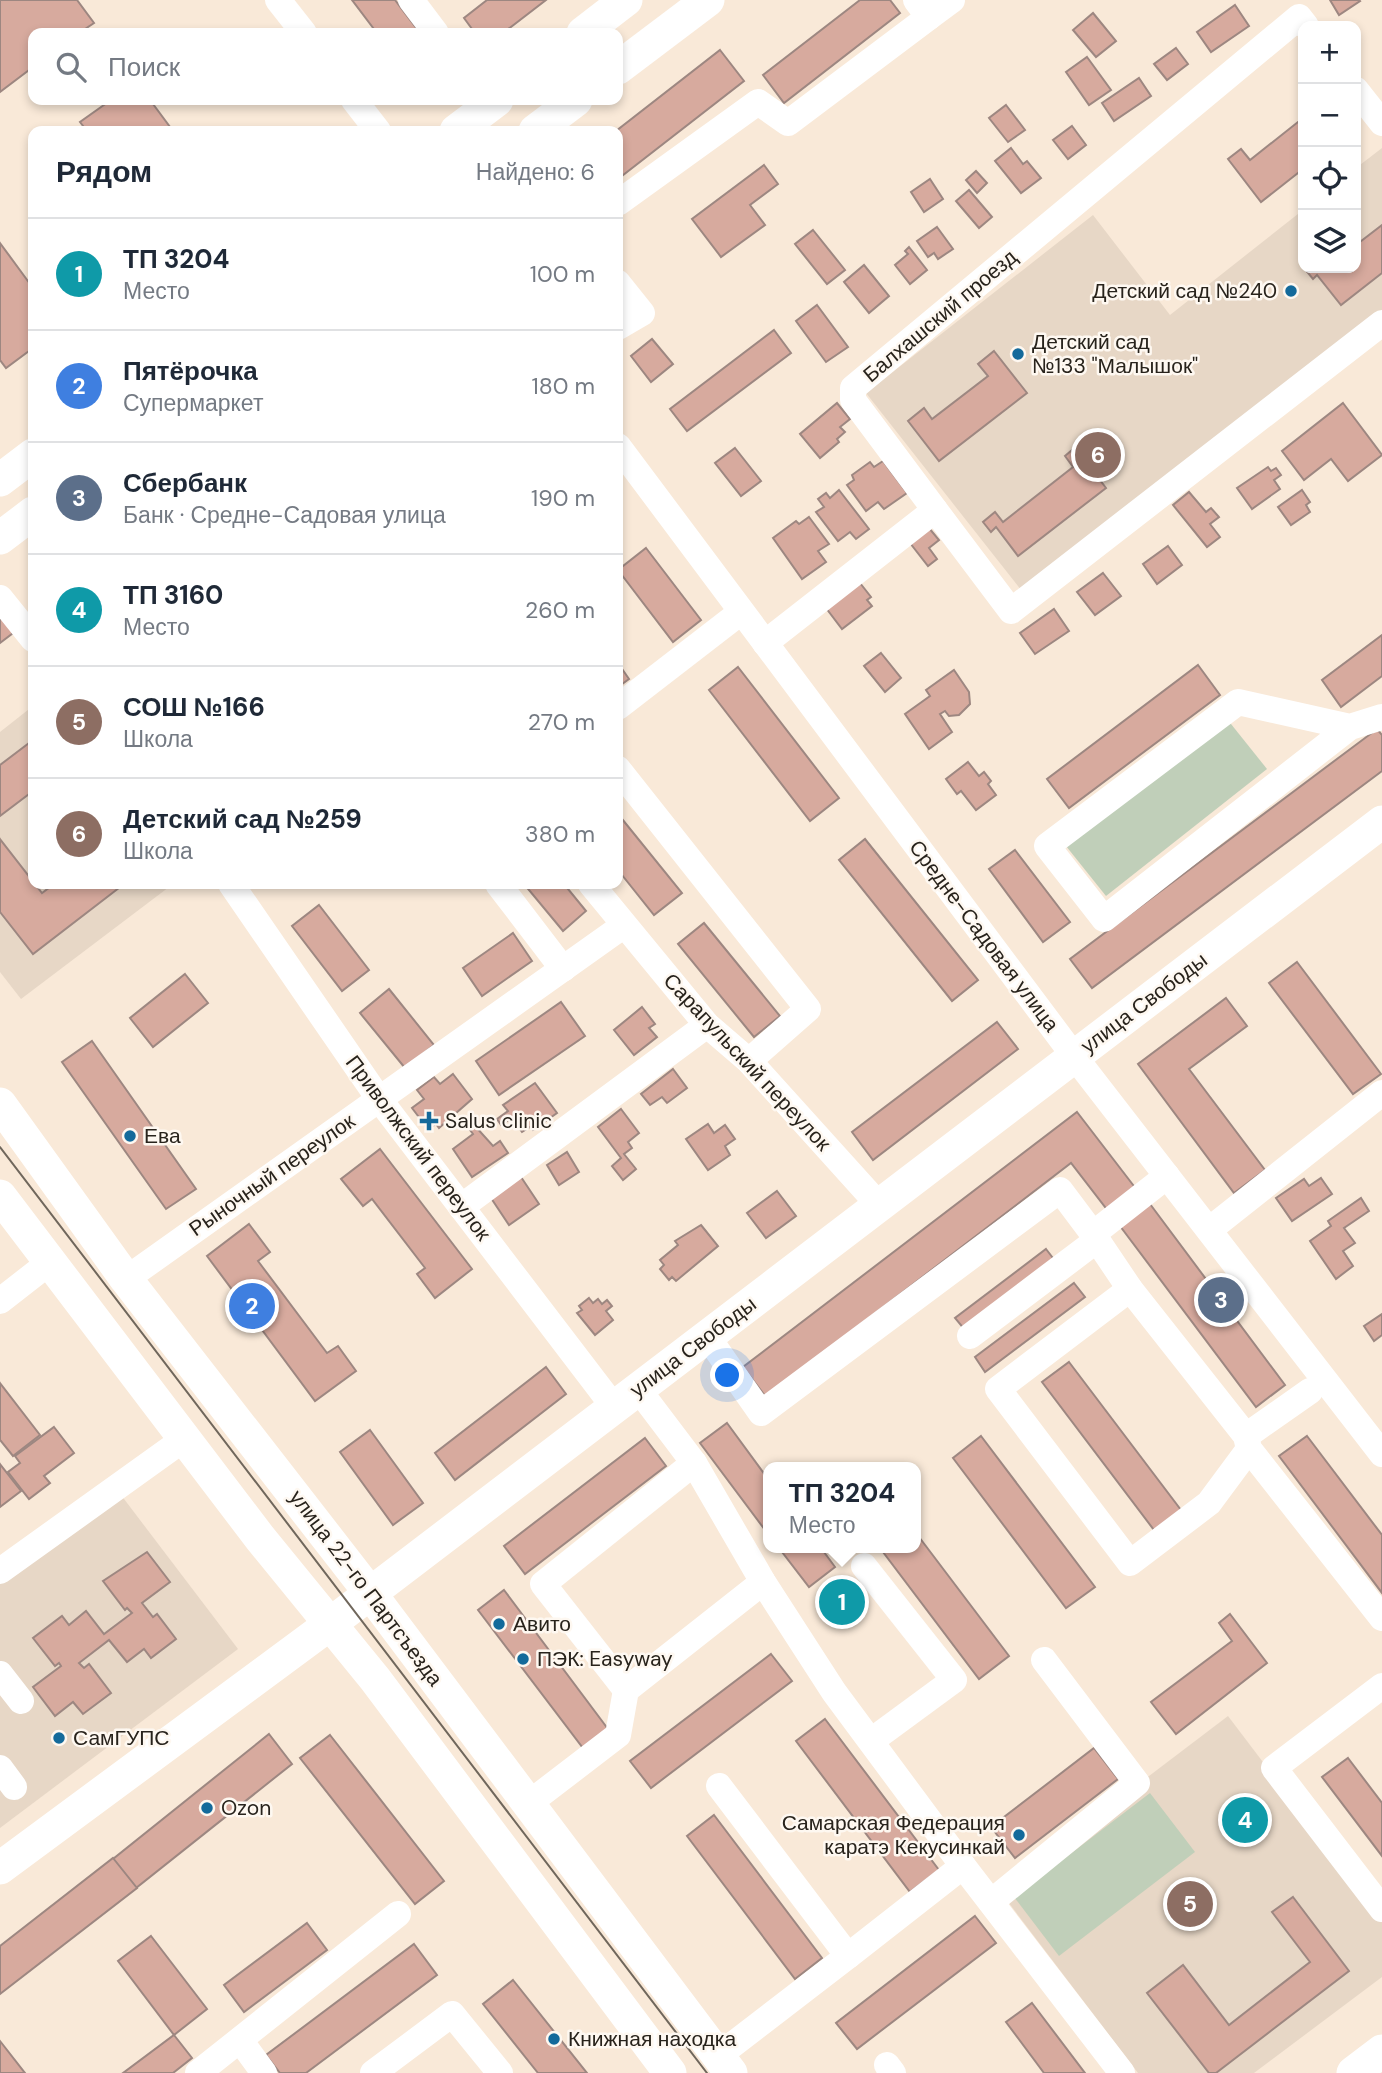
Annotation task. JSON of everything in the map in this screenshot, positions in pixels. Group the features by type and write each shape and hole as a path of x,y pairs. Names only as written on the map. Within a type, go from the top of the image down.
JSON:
{"main road":[{"path":"590,28 626,0"},
{"path":"623,64 708,0"},
{"path":"462,126 486,105"},
{"path":"542,126 569,105"},
{"path":"0,480 28,458"},
{"path":"0,538 28,517"},
{"name":"улица Свободы","path":"0,1868 330,1624 1382,822"},
{"name":"улица 22-го Партсъезда","path":"0,1104 126,1279 370,1592 725,2065"},
{"path":"0,1196 184,1439 375,1679 670,2073"},
{"path":"1353,2073 1382,2051"}],"street":[{"path":"278,0 300,28"},
{"path":"411,0 432,28"},
{"path":"623,199 758,102 788,123 922,9 952,0"},
{"name":"Балхашский проезд","path":"935,510 853,400 853,388 1299,18 1302,21"},
{"path":"1361,96 1382,123"},
{"path":"358,105 374,126"},
{"path":"623,289 642,313 623,324"},
{"path":"765,643 935,510 1011,611 1382,323"},
{"name":"Средне-Садовая улица","path":"623,453 1074,1056 1379,1444"},
{"path":"0,598 28,633"},
{"path":"623,703 741,612"},
{"path":"1350,727 1238,702 1047,846 1104,919 1350,727 1382,717"},
{"path":"623,775 808,1009 748,1060"},
{"name":"Приволжский переулок","path":"234,889 379,1099 461,1207 626,1398 694,1463 763,1582 834,1692 962,1866 1122,2073"},
{"path":"502,889 563,968"},
{"name":"Сарапульский переулок","path":"595,889 707,1025 748,1060 879,1205"},
{"name":"Рыночный переулок","path":"126,1279 623,926"},
{"path":"461,1207 707,1025"},
{"path":"1209,1230 1382,1093"},
{"path":"970,1336 1167,1176"},
{"path":"707,1336 761,1413 1060,1190 1130,1289 1382,1618"},
{"path":"0,1301 50,1262"},
{"path":"1130,1289 998,1389 1130,1563 1209,1503 1248,1443 1310,1391"},
{"path":"0,1572 184,1439"},
{"path":"626,1690 543,1584 694,1463"},
{"path":"864,1566 954,1680 871,1741"},
{"path":"528,1804 618,1735 626,1690 763,1582"},
{"path":"991,1902 1137,1783 1044,1660"},
{"path":"0,1674 21,1701"},
{"path":"1382,1686 1275,1768 1382,1909"},
{"path":"719,1786 848,1956"},
{"path":"725,2065 848,1956 962,1866"},
{"path":"198,2073 398,1914"},
{"path":"373,2073 453,2014 500,2073"},
{"path":"240,2040 264,2073"}],"shaded area":[{"path":"1382,148 1382,315 1025,595 866,393 1093,215 1170,315 1298,214 1298,273 1361,273 1361,164"},
{"path":"28,710 28,889 166,889 21,999 0,972 0,732"},
{"name":"СамГУПС","path":"121,1495 238,1649 0,1828 0,1582"},
{"path":"1228,1716 1382,1919 1382,1977 1254,2073 1138,2073 999,1890"}],"green space":[{"path":"1227,719 1267,769 1106,896 1066,846"},
{"path":"1150,1793 1195,1852 1059,1956 1014,1897"}],"building":[{"path":"0,0 77,0 94,23 86,28 28,28 28,71 0,92"},
{"path":"352,0 395,0 416,28 373,28"},
{"path":"487,0 546,0 510,28 471,28 464,18"},
{"path":"860,0 890,0 900,13 784,103 763,75"},
{"path":"1330,0 1359,0 1360,1 1339,15"},
{"path":"1235,5 1249,26 1211,52 1197,32"},
{"path":"1093,13 1116,41 1096,57 1073,30"},
{"path":"1176,48 1188,64 1167,80 1154,64"},
{"path":"720,50 744,81 623,175 622,126"},
{"path":"1087,57 1111,90 1089,105 1066,72"},
{"path":"1139,78 1151,96 1114,121 1102,103"},
{"path":"104,105 154,105 169,126 83,126 80,122"},
{"path":"1006,105 1025,130 1008,142 989,118"},
{"path":"1298,122 1298,173 1261,202 1228,159 1241,149 1250,160"},
{"path":"1072,126 1086,145 1068,159 1053,140"},
{"path":"1011,148 1023,164 1027,161 1041,178 1021,193 995,161"},
{"path":"764,165 778,184 750,205 765,225 721,257 692,219"},
{"path":"976,171 987,183 977,193 966,180"},
{"path":"930,179 943,199 924,212 911,192"},
{"path":"969,190 992,217 979,228 956,201"},
{"path":"1382,225 1382,273 1341,305 1317,275 1313,279 1308,273 1361,273 1361,241"},
{"path":"937,227 953,249 938,259 934,253 928,257 917,241"},
{"path":"813,230 845,270 827,284 795,244"},
{"path":"0,243 28,281 28,352 6,368 0,360"},
{"path":"909,247 927,270 910,284 895,265 908,254 905,251"},
{"path":"864,265 889,296 869,313 844,282"},
{"path":"817,305 848,347 826,362 796,321"},
{"path":"774,330 791,353 687,431 670,409"},
{"path":"652,339 673,364 651,382 631,356"},
{"path":"994,351 1027,393 939,461 908,421 924,408 932,419 988,376 978,364"},
{"path":"837,403 850,419 840,427 845,432 837,439 839,442 820,458 800,434"},
{"path":"1343,403 1382,455 1348,481 1331,459 1304,480 1282,451"},
{"path":"1078,445 1087,457 1084,459 1106,488 1018,556 996,527 991,532 983,522 995,512 1003,522 1073,467 1065,456"},
{"path":"735,448 761,481 741,496 715,463"},
{"path":"883,461 907,493 884,509 878,502 866,511 847,485 854,480 852,475 870,462 874,467"},
{"path":"1268,467 1271,471 1276,468 1281,475 1274,480 1280,489 1252,509 1237,488"},
{"path":"839,490 869,529 856,539 850,532 838,541 816,512 824,507 818,499 826,493 830,498"},
{"path":"1302,490 1310,502 1306,505 1310,512 1291,525 1278,507"},
{"path":"1189,492 1206,512 1211,508 1219,517 1210,524 1220,537 1207,547 1173,505"},
{"path":"809,517 829,544 818,551 826,562 802,579 773,538 796,521 799,524"},
{"path":"929,528 939,540 929,548 937,559 928,566 910,543"},
{"path":"1168,546 1182,565 1157,584 1143,564"},
{"path":"646,548 701,620 673,642 623,577 623,566"},
{"path":"1103,573 1121,596 1095,615 1077,592"},
{"path":"860,583 871,597 867,600 872,606 842,629 826,608"},
{"path":"0,608 17,630 0,643"},
{"path":"1054,609 1069,631 1035,654 1020,633"},
{"path":"1382,635 1382,676 1341,707 1322,680"},
{"path":"881,653 901,678 885,692 864,666"},
{"path":"1198,665 1220,695 1069,808 1047,779"},
{"path":"738,667 839,798 810,821 709,690"},
{"path":"623,670 629,679 623,683"},
{"path":"954,670 969,692 970,704 959,715 949,716 945,711 940,714 952,732 929,749 905,714 930,696 926,690"},
{"path":"1377,729 1382,735 1382,771 1092,988 1070,959"},
{"path":"28,744 28,795 0,816 0,765"},
{"path":"968,762 979,776 984,772 996,795 976,810 961,791 957,794 946,779"},
{"path":"623,820 682,893 654,915 623,876"},
{"path":"0,839 28,875 28,889 39,889 42,893 47,889 118,889 33,954 0,912"},
{"path":"865,839 978,980 952,1001 839,860"},
{"path":"1015,850 1070,922 1043,942 989,869"},
{"path":"528,889 568,889 586,911 563,931"},
{"path":"319,905 369,970 342,991 292,926"},
{"path":"704,923 780,1016 754,1037 678,944"},
{"path":"513,933 532,961 482,996 463,968"},
{"path":"1297,962 1381,1074 1353,1094 1269,983"},
{"path":"185,974 208,1003 153,1047 130,1018"},
{"path":"389,989 434,1045 405,1068 360,1013"},
{"path":"1226,998 1247,1026 1189,1069 1265,1170 1234,1193 1138,1064"},
{"path":"561,1002 585,1036 499,1095 476,1061"},
{"path":"642,1007 655,1024 649,1028 657,1037 634,1055 614,1030"},
{"path":"997,1022 1018,1049 873,1160 852,1132"},
{"path":"92,1041 196,1189 166,1209 62,1062"},
{"path":"673,1069 687,1088 667,1103 662,1097 650,1105 641,1094"},
{"path":"453,1074 472,1099 439,1128 436,1124 428,1129 412,1108 424,1099 417,1090 434,1077 440,1084"},
{"path":"535,1083 557,1113 533,1130 530,1127 522,1132 512,1118 501,1125 497,1119 508,1111 503,1105"},
{"path":"621,1109 639,1133 628,1142 632,1148 624,1154 636,1169 623,1180 612,1166 621,1158 598,1127"},
{"path":"1077,1112 1140,1194 1112,1216 1071,1163 766,1397 743,1367"},
{"path":"708,1124 714,1133 725,1125 735,1139 725,1146 730,1155 708,1170 686,1139"},
{"path":"475,1126 493,1146 500,1141 508,1153 472,1177 453,1149 473,1134 470,1130"},
{"path":"380,1149 472,1269 435,1298 417,1274 425,1268 372,1199 363,1206 341,1179"},
{"path":"567,1152 579,1172 559,1185 547,1165"},
{"path":"519,1174 539,1204 509,1225 489,1195"},
{"path":"1321,1178 1332,1194 1292,1221 1276,1198 1304,1179 1309,1186"},
{"path":"777,1191 796,1216 766,1238 747,1213"},
{"path":"1361,1198 1369,1211 1344,1228 1355,1243 1343,1251 1353,1266 1336,1279 1310,1241 1331,1226 1328,1221"},
{"path":"1150,1204 1285,1385 1256,1407 1120,1226"},
{"path":"249,1224 270,1252 258,1261 327,1353 338,1346 356,1371 315,1401 207,1256"},
{"path":"701,1225 718,1246 676,1281 672,1277 669,1280 660,1269 664,1265 660,1260 678,1245 675,1241"},
{"path":"1046,1249 1056,1262 970,1336 955,1318"},
{"path":"1074,1283 1085,1297 985,1372 975,1357"},
{"path":"589,1298 593,1303 598,1299 602,1304 607,1300 612,1306 606,1311 613,1320 595,1335 577,1313 582,1310 579,1306"},
{"path":"1382,1314 1382,1335 1374,1341 1364,1326"},
{"path":"1069,1362 1184,1514 1157,1534 1042,1382"},
{"path":"546,1367 566,1394 455,1480 435,1453"},
{"path":"0,1383 40,1435 13,1456 0,1440"},
{"path":"727,1423 763,1472 763,1527 700,1443"},
{"path":"54,1427 74,1453 44,1476 50,1483 29,1499 8,1472 20,1463 15,1456"},
{"path":"370,1430 423,1503 393,1525 340,1452"},
{"path":"981,1436 1095,1587 1066,1608 953,1458"},
{"path":"1307,1436 1382,1535 1382,1593 1279,1456"},
{"path":"645,1438 666,1466 525,1574 504,1546"},
{"path":"0,1464 21,1491 0,1507"},
{"path":"921,1540 1009,1656 979,1679 884,1553 921,1553"},
{"path":"147,1552 170,1582 142,1603 153,1617 157,1614 176,1639 151,1658 144,1649 127,1662 109,1640 79,1663 84,1668 89,1664 111,1693 83,1714 73,1702 55,1716 33,1687 61,1666 59,1663 55,1666 33,1638 62,1616 69,1625 86,1611 104,1634 132,1613 127,1608 125,1610 103,1581"},
{"path":"783,1553 825,1553 835,1567 809,1587"},
{"path":"841,1586 856,1606 842,1617 827,1597"},
{"path":"504,1590 611,1733 586,1752 478,1610"},
{"path":"1230,1614 1267,1663 1176,1734 1151,1702 1232,1641 1219,1623"},
{"path":"771,1654 792,1681 651,1788 630,1761"},
{"path":"825,1719 939,1870 910,1892 796,1741"},
{"path":"269,1734 292,1764 136,1888 113,1859"},
{"path":"330,1735 444,1881 415,1904 300,1758"},
{"path":"1094,1748 1118,1779 1015,1858 991,1827"},
{"path":"1348,1758 1382,1803 1382,1856 1322,1777"},
{"path":"1242,1802 1262,1828 1248,1839 1228,1813"},
{"path":"714,1815 822,1958 795,1979 687,1836"},
{"path":"113,1858 137,1888 0,1994 0,1946"},
{"path":"1293,1897 1349,1971 1216,2073 1209,2073 1147,1993 1183,1965 1229,2025 1310,1962 1272,1912"},
{"path":"975,1916 996,1943 857,2049 836,2023"},
{"path":"307,1923 327,1950 244,2012 224,1985"},
{"path":"151,1936 207,2009 174,2035 118,1961"},
{"path":"414,1944 437,1975 306,2073 280,2073 266,2055"},
{"path":"513,1980 587,2073 538,2073 483,2004"},
{"path":"1032,2003 1085,2073 1044,2073 1006,2022"},
{"path":"174,2035 192,2058 173,2073 123,2073"},
{"path":"0,2041 25,2073 0,2073"}],"tram line":[{"path":"0,1147 707,2073"}],"place":[{"name":"Детский сад №240","path":"1291,291"},
{"name":"Детский сад №133 \"Малышок\"","path":"1018,354"},
{"name":"Детский сад №259","path":"1098,455"},
{"name":"Salus clinic","path":"429,1121"},
{"name":"Ева","path":"130,1136"},
{"name":"Сбербанк","path":"1221,1300"},
{"name":"Пятёрочка","path":"252,1306"},
{"name":"ТП 3204","path":"842,1602"},
{"name":"Авито","path":"499,1624"},
{"name":"ПЭК: Easyway","path":"523,1659"},
{"name":"СамГУПС","path":"59,1738"},
{"name":"Ozon","path":"207,1808"},
{"name":"ТП 3160","path":"1245,1820"},
{"name":"Самарская Федерация каратэ Кекусинкай","path":"1019,1835"},
{"name":"СОШ №166","path":"1190,1904"},
{"name":"Книжная находка","path":"554,2039"}]}
